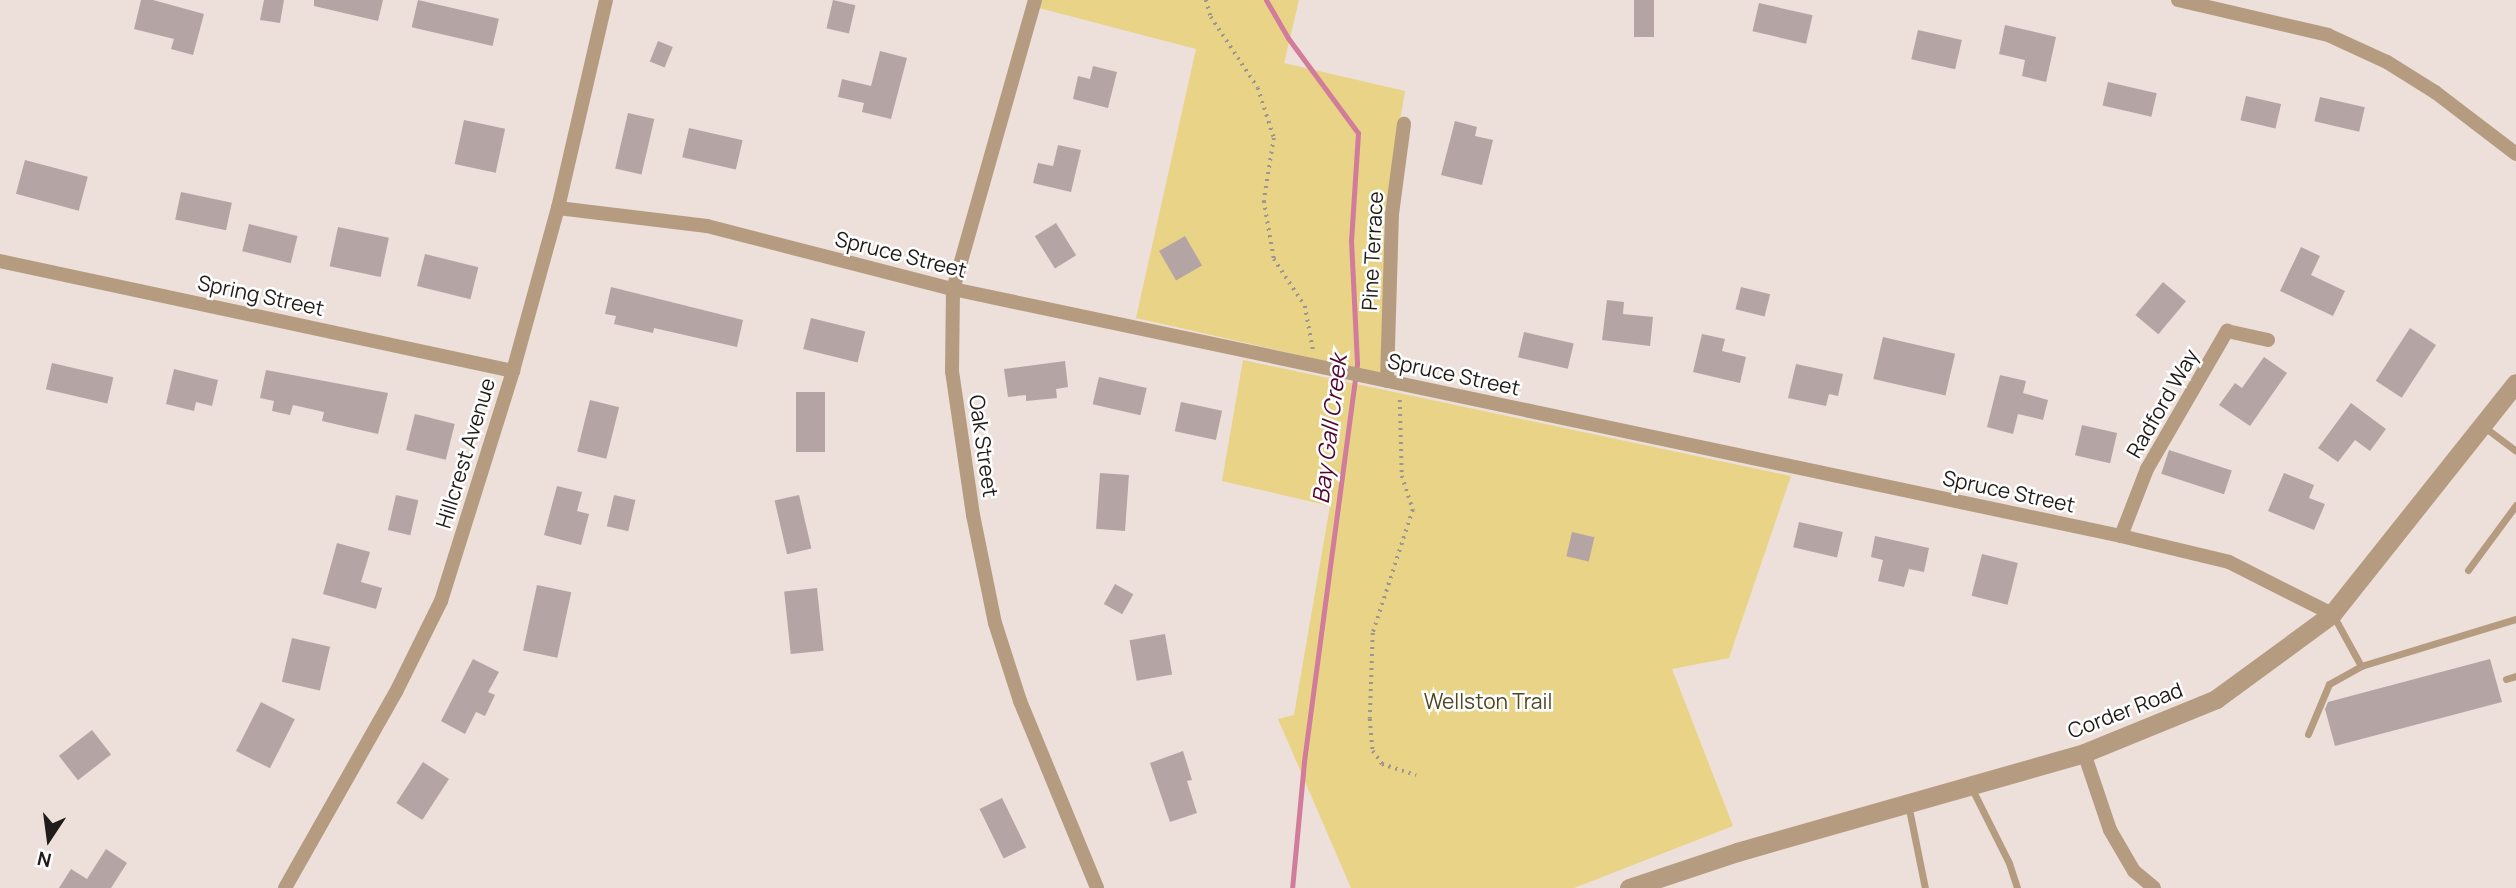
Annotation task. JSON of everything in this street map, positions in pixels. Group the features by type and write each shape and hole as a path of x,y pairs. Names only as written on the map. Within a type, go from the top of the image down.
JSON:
{"street":[{"name":"Hillcrest Avenue","path":"285,888 396,692 441,601 513,371 558,208 606,0"},
{"name":"Oak Street","path":"1035,0 953,289 952,371 973,515 995,623 1020,701 1097,888"},
{"path":"2178,0 2328,35 2387,62 2435,92 2516,154"},
{"name":"Pine Terrace","path":"1388,382 1392,214 1404,124"},
{"name":"Spruce Street","path":"558,208 707,226 953,289 2121,536 2229,562 2332,614"},
{"name":"Spring Street","path":"0,261 513,371"},
{"name":"Radford Way","path":"2121,536 2147,469 2227,331 2268,340"},
{"name":"Corder Road","path":"1629,888 1737,852 2084,753 2216,699 2332,614 2516,383"},
{"path":"2084,753 2110,830 2134,871 2154,888"}],"lane":[{"path":"2482,426 2516,452"},
{"path":"2468,570 2516,505"},
{"path":"2332,614 2361,666"},
{"path":"2308,734 2329,684 2361,666 2516,619"},
{"path":"2506,680 2516,676"},
{"path":"1970,785 2009,863 2017,888"},
{"path":"1908,803 1925,888"}],"path":[{"path":"1206,0 1211,17 1258,88 1274,138 1264,201 1274,259 1306,306 1322,367"},
{"path":"1388,382 1402,476 1413,510 1373,633 1370,719 1373,751 1382,764 1416,775"}],"green space":[{"path":"1042,0 1299,0 1284,63 1405,91 1384,218 1383,374 1136,318 1196,49 1039,8"},
{"name":"Wellston Trail","path":"1243,360 1791,476 1729,658 1672,669 1733,826 1574,888 1351,888 1278,719 1294,715 1330,506 1222,481"}],"building":[{"path":"141,0 153,0 204,14 193,55 171,49 174,39 134,29"},
{"path":"264,0 284,0 280,23 260,20"},
{"path":"314,0 383,0 378,21 314,6"},
{"path":"418,0 499,19 493,46 412,27"},
{"path":"833,0 855,5 849,33 826,28"},
{"path":"1634,0 1654,0 1654,37 1634,37"},
{"path":"1759,3 1813,15 1806,44 1752,31"},
{"path":"2005,25 2056,37 2046,82 2022,76 2025,60 1999,54"},
{"path":"1918,30 1962,40 1955,69 1911,59"},
{"path":"658,41 673,47 665,67 650,61"},
{"path":"880,51 907,58 891,119 862,112 864,103 838,97 842,79 871,86"},
{"path":"1093,66 1117,72 1108,108 1073,99 1078,76 1090,79"},
{"path":"2108,82 2157,93 2151,117 2103,105"},
{"path":"2246,96 2281,104 2275,128 2240,120"},
{"path":"2320,97 2365,107 2359,132 2314,121"},
{"path":"628,113 654,119 641,175 615,169"},
{"path":"464,120 505,129 496,173 455,164"},
{"path":"1455,121 1477,127 1475,136 1493,140 1482,185 1441,175"},
{"path":"689,128 743,140 736,170 682,157"},
{"path":"1058,145 1081,150 1071,192 1033,183 1038,163 1053,166"},
{"path":"25,160 88,177 79,211 16,194"},
{"path":"181,192 232,203 226,230 175,219"},
{"path":"1056,223 1076,255 1055,268 1035,236"},
{"path":"249,224 298,236 291,263 242,251"},
{"path":"338,227 389,238 381,277 330,266"},
{"path":"1185,236 1202,265 1176,280 1159,251"},
{"path":"2301,247 2320,256 2311,275 2345,291 2333,316 2280,291"},
{"path":"425,254 478,267 470,299 417,286"},
{"path":"2163,282 2186,301 2158,334 2135,315"},
{"path":"611,287 743,320 737,347 654,328 653,333 614,324 616,316 605,314"},
{"path":"1741,287 1770,294 1765,317 1735,309"},
{"path":"1607,300 1624,302 1623,314 1653,317 1650,346 1602,340"},
{"path":"811,318 865,332 858,363 803,349"},
{"path":"2410,328 2436,345 2402,398 2376,381"},
{"path":"1524,332 1574,343 1568,369 1518,357"},
{"path":"1702,334 1725,339 1722,351 1746,357 1740,383 1693,372"},
{"path":"1883,337 1955,354 1945,396 1873,379"},
{"path":"2264,357 2287,373 2250,426 2219,405 2235,383 2242,388"},
{"path":"1065,361 1068,387 1056,389 1057,398 1026,401 1026,395 1008,397 1004,369"},
{"path":"52,363 113,377 107,403 46,389"},
{"path":"1796,364 1843,374 1838,396 1829,394 1826,406 1788,398"},
{"path":"174,369 218,380 212,406 196,402 194,411 166,404"},
{"path":"266,370 388,393 378,434 322,421 324,412 293,405 290,415 272,411 274,401 260,398"},
{"path":"2000,375 2026,381 2023,393 2048,400 2043,420 2018,414 2013,434 1987,427"},
{"path":"1099,377 1147,388 1140,415 1093,404"},
{"path":"796,392 825,392 825,452 796,452"},
{"path":"590,400 619,407 606,459 577,451"},
{"path":"1181,402 1222,411 1216,440 1175,431"},
{"path":"2351,403 2386,429 2370,451 2355,440 2338,462 2318,448"},
{"path":"415,414 455,424 446,460 406,450"},
{"path":"2082,425 2117,433 2110,463 2075,455"},
{"path":"2169,450 2232,470 2224,494 2161,474"},
{"path":"1100,473 1129,475 1125,531 1096,529"},
{"path":"2284,473 2314,485 2309,498 2325,504 2314,530 2268,511"},
{"path":"557,486 582,492 577,511 589,514 581,545 544,535"},
{"path":"396,495 418,500 410,535 388,530"},
{"path":"614,495 635,500 628,531 607,526"},
{"path":"799,495 811,549 787,554 775,501"},
{"path":"1799,522 1843,532 1837,557 1793,547"},
{"path":"1572,532 1594,537 1589,562 1566,556"},
{"path":"1875,536 1929,548 1924,572 1909,569 1904,587 1878,581 1883,560 1871,557"},
{"path":"337,543 370,552 361,582 382,588 376,609 323,594"},
{"path":"1982,554 2018,563 2007,605 1972,596"},
{"path":"1115,584 1133,594 1122,614 1104,604"},
{"path":"537,585 571,592 557,658 523,651"},
{"path":"817,588 824,651 791,654 784,591"},
{"path":"1165,634 1172,674 1137,681 1130,640"},
{"path":"292,638 330,647 320,691 282,682"},
{"path":"473,659 499,672 488,692 495,695 485,716 476,712 465,734 441,721"},
{"path":"2490,659 2502,702 2335,746 2325,709 2328,702"},
{"path":"261,702 295,719 270,768 236,751"},
{"path":"92,730 111,754 78,780 59,756"},
{"path":"1183,751 1192,780 1187,781 1197,813 1170,822 1150,763"},
{"path":"423,762 449,779 422,820 396,803"},
{"path":"1002,798 1026,847 1004,858 980,809"},
{"path":"106,849 127,863 111,888 59,888 71,869 87,879"}],"waterway":[{"name":"Bay Gall Creek","path":"1266,0 1288,38 1358,133 1351,240 1357,364 1304,762 1292,888"}]}
